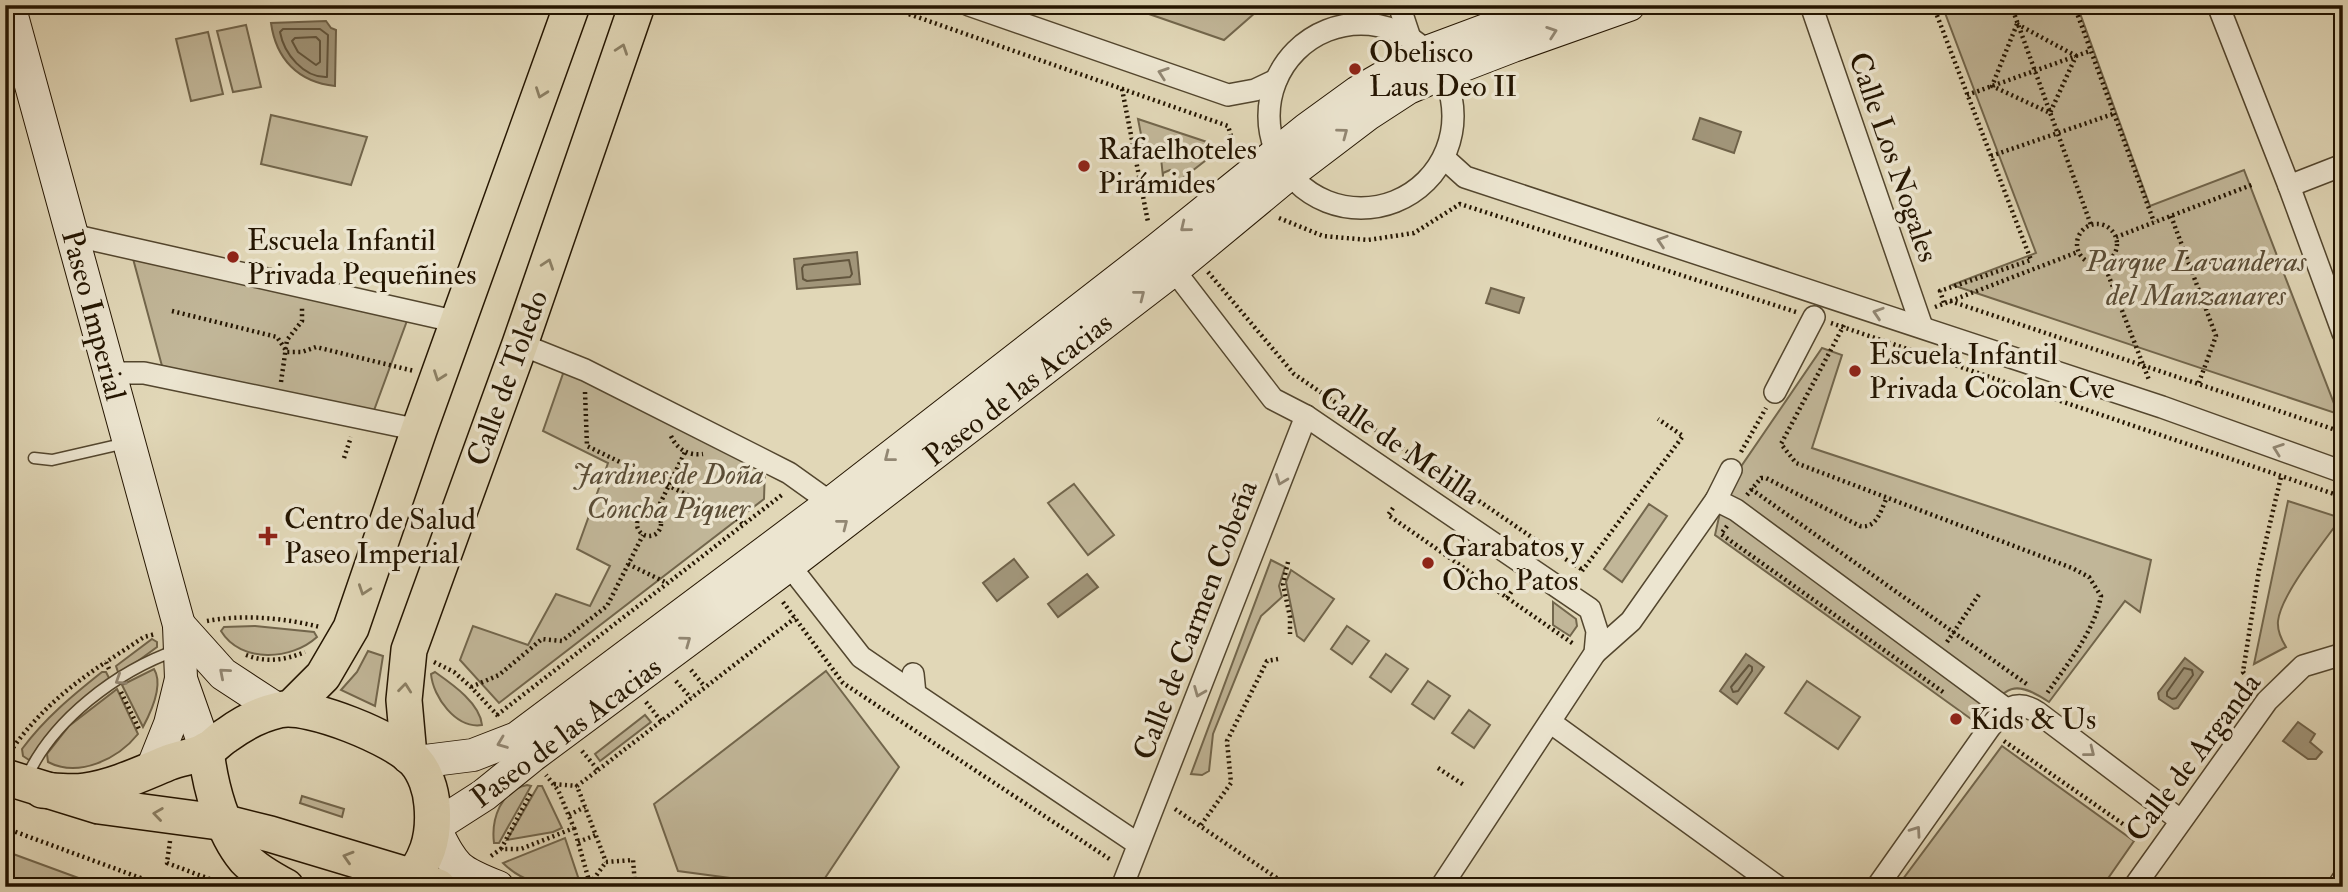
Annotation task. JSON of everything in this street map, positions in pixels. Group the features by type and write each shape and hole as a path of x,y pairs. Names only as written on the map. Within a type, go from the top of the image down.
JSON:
{"main road":[{"name":"Paseo Imperial","path":"9,5 12,37 72,235 110,373 206,750"},
{"path":"24,784 84,791 113,784 206,750 250,720 285,709 323,676 351,628 419,430 572,5"},
{"name":"Calle de Toledo","path":"434,827 426,778 413,759 404,700 409,650 520,344 637,5"},
{"name":"Paseo de las Acacias","path":"413,759 472,755 517,738 831,503 1160,247 1283,164 1408,88 1427,54 1553,5"},
{"name":"Paseo de las Acacias","path":"1427,54 1513,46 1629,5"},
{"name":"Paseo de las Acacias","path":"434,827 484,795 532,755 778,573 1160,247"},
{"name":"Paseo Imperial","path":"180,651 285,709"},
{"name":"Paseo Imperial","path":"152,769 170,724 180,651"},
{"path":"285,709 325,715 383,741 413,759"},
{"path":"206,750 208,768 226,823 246,861 286,887"},
{"path":"24,784 99,806 226,823 270,834 418,883 434,827"},
{"path":"434,827 453,863 468,875 498,887"}],"street":[{"path":"970,5 1228,95 1255,90 1276,80"},
{"path":"1343,26 1357,5"},
{"path":"1399,5 1427,54 1452,100 1452,130 1444,158 1416,191 1384,206 1349,208 1316,197 1283,164 1269,127 1269,103 1276,80 1287,60 1303,44 1322,32 1343,26 1368,24 1427,54"},
{"name":"Calle Los Nogales","path":"1811,5 1919,321"},
{"path":"2222,7 2341,323"},
{"path":"1444,158 1465,177 1854,305 1919,321 2343,472"},
{"path":"2289,186 2343,165"},
{"path":"72,235 458,322"},
{"name":"Calle de Melilla","path":"1160,247 1273,398 1306,416 1590,609 1597,631 1595,653"},
{"path":"1775,392 1814,317"},
{"path":"520,344 584,370 789,472 831,503"},
{"path":"110,373 144,373 419,430"},
{"name":"Calle de Carmen Cobeña","path":"1125,879 1306,416"},
{"path":"1441,887 1595,653 1631,621 1716,500 1731,470"},
{"path":"1716,500 1736,510 2006,709"},
{"path":"778,573 861,657 914,684 1138,844"},
{"name":"Calle de Arganda","path":"2134,887 2267,701 2302,666 2343,654"},
{"path":"1877,887 1990,727 2006,709 2023,705 2041,704 2180,820"},
{"path":"1550,722 1778,887"}],"lane":[{"path":"34,458 52,460 129,443"},
{"path":"24,784 41,750 90,700 152,660 180,651"},
{"path":"2331,887 2342,874"}],"path":[{"path":"883,5 1228,126 1232,139 1230,155 1222,162"},
{"path":"1933,5 2031,260 1940,291 1944,303"},
{"path":"1936,12 1958,5"},
{"path":"2011,5 2091,225"},
{"path":"2074,5 2154,222"},
{"path":"2017,24 2076,56"},
{"path":"1992,86 2017,24"},
{"path":"1968,95 2090,51"},
{"path":"2050,113 2076,56"},
{"path":"1992,86 2050,113"},
{"path":"1122,88 1160,247"},
{"path":"1991,156 2113,114"},
{"path":"2116,237 2253,184"},
{"path":"2171,216 2216,336 2198,385"},
{"path":"2101,224 2110,229 2116,237 2118,248 2113,257 2104,264 2092,264 2084,260 2078,252 2078,238 2082,230 2091,225 2101,224"},
{"path":"1919,321 1944,303 2078,252"},
{"path":"2104,264 2143,366 2162,407"},
{"path":"1205,269 1294,374 1583,570"},
{"path":"277,399 287,340 302,321 303,287"},
{"path":"1950,301 2333,429 2343,425"},
{"path":"1751,489 1954,632 2041,704 2092,624 2101,596 2089,577 2072,568 1796,463 1781,444 1854,305"},
{"path":"172,311 277,337 287,352"},
{"path":"287,352 302,352 316,347 438,377"},
{"path":"584,370 587,446 743,524"},
{"path":"1731,470 1775,392"},
{"path":"1565,593 1683,436 1658,419"},
{"path":"655,513 685,452"},
{"path":"2243,672 2259,570 2281,477"},
{"path":"497,715 800,481"},
{"path":"1393,508 1388,515 1574,645"},
{"path":"644,513 655,513 662,525 659,531 654,536 643,535 637,527 637,520 644,513"},
{"path":"471,687 499,675 542,639 562,640 607,606 643,535"},
{"path":"1445,555 1451,548"},
{"path":"1288,562 1283,584 1290,617 1290,634"},
{"path":"628,564 667,583"},
{"path":"778,573 795,618 843,683 1125,879"},
{"path":"1507,598 1512,591"},
{"path":"1936,656 1980,593"},
{"path":"553,784 577,786 795,618"},
{"path":"211,620 214,629"},
{"path":"323,635 326,628"},
{"path":"237,651 250,657 284,660 305,652 312,646"},
{"path":"1200,825 1230,783 1227,741 1267,662 1278,659"},
{"path":"686,664 705,687"},
{"path":"671,675 691,698"},
{"path":"641,696 661,721"},
{"path":"2001,738 2144,838 2137,848"},
{"path":"578,746 598,770"},
{"path":"1438,768 1464,785"},
{"path":"501,849 543,771"},
{"path":"577,786 606,862"},
{"path":"569,815 585,807"},
{"path":"1178,810 1290,887"},
{"path":"5,828 165,887"},
{"path":"574,828 590,884"},
{"path":"578,842 596,835"},
{"path":"171,836 167,863 231,887"},
{"path":"590,884 606,862 634,860 635,884"},
{"path":"5,883 17,887"},
{"path":"590,884 691,883 728,887"}],"green space":[{"path":"1123,5 1264,5 1224,40"},
{"name":"Parque Lavanderas del Manzanares","path":"1942,5 2077,5 2150,206 2244,170 2338,414 1952,285 2036,253"},
{"path":"246,25 261,87 233,92 217,31"},
{"path":"208,32 223,94 191,101 176,39"},
{"path":"271,115 367,137 351,185 261,164"},
{"path":"1138,119 1210,143 1205,161 1179,181 1170,170 1163,173 1163,177 1161,158 1146,160"},
{"path":"132,255 408,318 373,413 162,366"},
{"path":"1822,348 1842,355 1812,448 2151,560 2140,612 2125,601 2049,702 2025,689 2008,690 1978,724 1715,535 1725,490"},
{"name":"Jardines de Doña Concha Piquer","path":"565,368 765,467 764,499 499,703 460,660 473,626 528,645 556,594 590,606 610,566 577,549 608,463 543,431"},
{"path":"1074,484 1114,535 1088,555 1048,503"},
{"path":"2288,501 2341,518 2304,568 2281,610 2278,628 2286,647 2254,664"},
{"path":"1649,504 1667,516 1622,582 1604,569"},
{"path":"1271,560 1285,567 1279,586 1282,597 1261,616 1257,625 1213,734 1209,771 1202,775 1191,774"},
{"path":"1291,570 1334,599 1304,641 1297,636 1286,582"},
{"path":"1553,602 1576,619 1577,626 1570,636 1553,625"},
{"path":"255,626 314,632 317,637 294,650 267,655 241,649 230,642 221,631 224,627"},
{"path":"1347,626 1369,641 1352,664 1331,649"},
{"path":"152,639 157,642 157,647 119,675 116,666"},
{"path":"368,651 383,656 375,706 341,690 357,672"},
{"path":"1386,654 1408,669 1391,692 1370,677"},
{"path":"154,669 157,675 157,690 143,727 122,685"},
{"path":"826,671 899,767 819,887 779,887 678,871 654,804"},
{"path":"102,672 106,672 110,680 51,732 29,760 23,756 22,749 40,727"},
{"path":"435,672 471,702 482,725 463,722 447,710 433,683 431,674"},
{"path":"1428,681 1450,696 1434,719 1412,704"},
{"path":"1807,681 1860,717 1838,749 1785,713"},
{"path":"117,689 138,734 130,743 109,758 85,767 72,768 48,762 47,754 69,726"},
{"path":"1469,710 1490,725 1474,748 1452,733"},
{"path":"645,715 651,722 600,761 595,754"},
{"path":"2002,746 2134,841 2102,887 1897,887"},
{"path":"531,786 499,843 494,843 496,815 504,799 518,788"},
{"path":"538,786 542,786 562,828 507,840"},
{"path":"302,796 344,809 342,817 300,803"},
{"path":"565,838 579,880 575,887 555,886 527,879 503,863"},
{"path":"5,851 103,887 5,887"}],"water":[{"path":"326,21 336,30 335,86 310,80 291,66 278,47 271,23"},
{"path":"1700,118 1741,132 1734,153 1693,139"},
{"path":"857,252 860,284 797,289 794,259"},
{"path":"1491,288 1524,298 1519,313 1486,303"},
{"path":"1014,559 1028,577 997,601 983,583"},
{"path":"1087,574 1098,587 1058,617 1048,604"},
{"path":"1746,654 1764,667 1737,704 1720,691"},
{"path":"2185,658 2203,672 2178,708 2174,709 2159,699 2158,693"},
{"path":"2298,722 2315,734 2310,742 2322,752 2316,759 2308,759 2283,741"}],"place":[{"name":"Obelisco Laus Deo II","path":"1355,69"},
{"name":"Rafaelhoteles Pirámides","path":"1084,166"},
{"name":"Escuela Infantil Privada Pequeñines","path":"233,257"},
{"name":"Escuela Infantil Privada Cocolan Cve","path":"1855,371"},
{"name":"Centro de Salud Paseo Imperial","path":"268,536"},
{"name":"Garabatos y Ocho Patos","path":"1428,563"},
{"name":"Kids & Us","path":"1956,719"}]}
